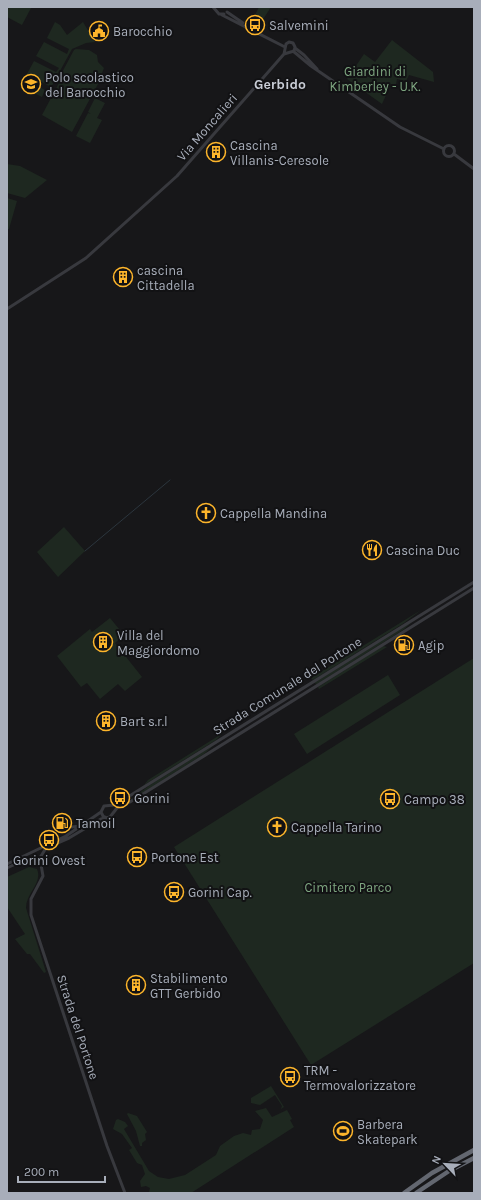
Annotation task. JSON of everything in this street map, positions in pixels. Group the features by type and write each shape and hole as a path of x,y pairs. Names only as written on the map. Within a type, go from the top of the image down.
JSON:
{"highway":[{"path":"404,1193 432,1173 474,1150"},
{"path":"416,1193 449,1171 474,1158"}],"street":[{"path":"226,7 227,12 247,26"},
{"path":"216,8 218,13 247,26 286,48 294,50 319,70 400,127 427,142 445,148 448,146 453,146 454,154 474,169"},
{"path":"222,15 227,12"},
{"path":"286,48 292,43 294,50"},
{"name":"Via Moncalieri","path":"7,309 86,258 177,176 284,54 286,48"},
{"path":"445,148 446,156 451,156 454,154"},
{"name":"Strada Comunale del Portone","path":"7,864 66,836 101,812 103,807 110,806 131,795 474,582"},
{"name":"Strada Comunale del Portone","path":"34,862 40,857 46,848 70,838 111,816 113,812 474,588"},
{"path":"110,806 113,812"},
{"path":"101,812 103,816 107,818"},
{"path":"72,827 83,825"},
{"path":"35,850 40,857 42,869"},
{"path":"29,853 30,860"},
{"path":"7,868 17,863 30,860 42,869"},
{"name":"Strada del Portone","path":"42,869 42,879 30,902 31,915 106,1146 125,1192"},
{"path":"125,1192 129,1193"}],"green space":[{"path":"7,7 31,8 22,25 7,17"},
{"path":"259,7 271,7 260,24 252,21"},
{"path":"55,22 60,25 67,35 83,22 95,42 86,43 72,49 49,91 47,90 49,86 27,74 34,61 56,72 59,68 36,56 44,42 67,54 69,49 47,38"},
{"name":"Giardini di Kimberley - U.K.","path":"392,40 433,72 434,82 409,75 406,81 397,79 396,84 391,84 382,104 347,79 364,54 375,62"},
{"path":"74,50 89,50 97,55 98,62 104,68 103,74 97,78 98,84 72,132 42,115 60,81 58,80"},
{"path":"24,79 45,90 42,97 20,86"},
{"path":"95,98 105,103 97,118 102,120 90,143 76,136 88,113 91,114 88,112"},
{"path":"7,164 20,166 47,180 25,198 7,193"},
{"path":"7,198 17,201 9,229 7,229"},
{"path":"64,527 85,551 58,577 37,552"},
{"path":"421,610 404,623 313,680 311,678"},
{"path":"110,618 124,635 115,643 142,677 125,691 118,684 100,699 87,683 81,687 57,656 90,629 92,632"},
{"path":"412,622 403,630 317,684 314,683"},
{"path":"383,646 387,647 319,689 318,687"},
{"name":"Cimitero Parco","path":"474,658 474,963 311,1065 174,847"},
{"path":"388,675 400,695 307,754 294,734"},
{"path":"223,733 216,740 144,785 148,780"},
{"path":"214,745 204,754 126,803 150,785"},
{"path":"29,867 37,869 38,879 26,908 46,972 44,973 30,954 27,954 15,939 25,934 7,907 7,877"},
{"path":"271,1086 284,1107 281,1109 282,1106 275,1095 260,1105 251,1103 251,1098"},
{"path":"266,1108 272,1117 287,1110 294,1127 191,1193 151,1193 149,1192 150,1188 146,1186 141,1187 140,1181 145,1174 142,1165 137,1163 129,1150 132,1148 122,1134 113,1129 116,1120 118,1119 125,1122 128,1126 124,1129 149,1171 158,1177 169,1179 185,1175 216,1155 220,1146 234,1136 243,1133 251,1135 252,1130 260,1129 263,1120 255,1111"},
{"path":"127,1114 137,1116 147,1132 145,1134 146,1140 142,1143 142,1146 140,1146 136,1131"}],"waterway":[{"path":"85,551 170,480"}],"place":[{"name":"Salvemini","path":"255,25"},
{"name":"Barocchio","path":"99,31"},
{"name":"Polo scolastico del Barocchio","path":"31,84"},
{"name":"Cascina Villanis-Ceresole","path":"216,152"},
{"name":"cascina Cittadella","path":"123,277"},
{"name":"Cappella Mandina","path":"206,513"},
{"name":"Cascina Duc","path":"372,550"},
{"name":"Villa del Maggiordomo","path":"103,642"},
{"name":"Agip","path":"404,645"},
{"name":"Bart s.r.l","path":"106,721"},
{"name":"Gorini","path":"120,798"},
{"name":"Campo 38","path":"390,799"},
{"name":"Tamoil","path":"62,823"},
{"name":"Cappella Tarino","path":"277,827"},
{"name":"Gorini Ovest","path":"49,840"},
{"name":"Portone Est","path":"137,857"},
{"name":"Gorini Cap.","path":"174,892"},
{"name":"Stabilimento GTT Gerbido","path":"136,985"},
{"name":"TRM - Termovalorizzatore","path":"290,1077"},
{"name":"Barbera Skatepark","path":"343,1131"}],"district":[{"name":"Gerbido","path":"280,84"}]}
